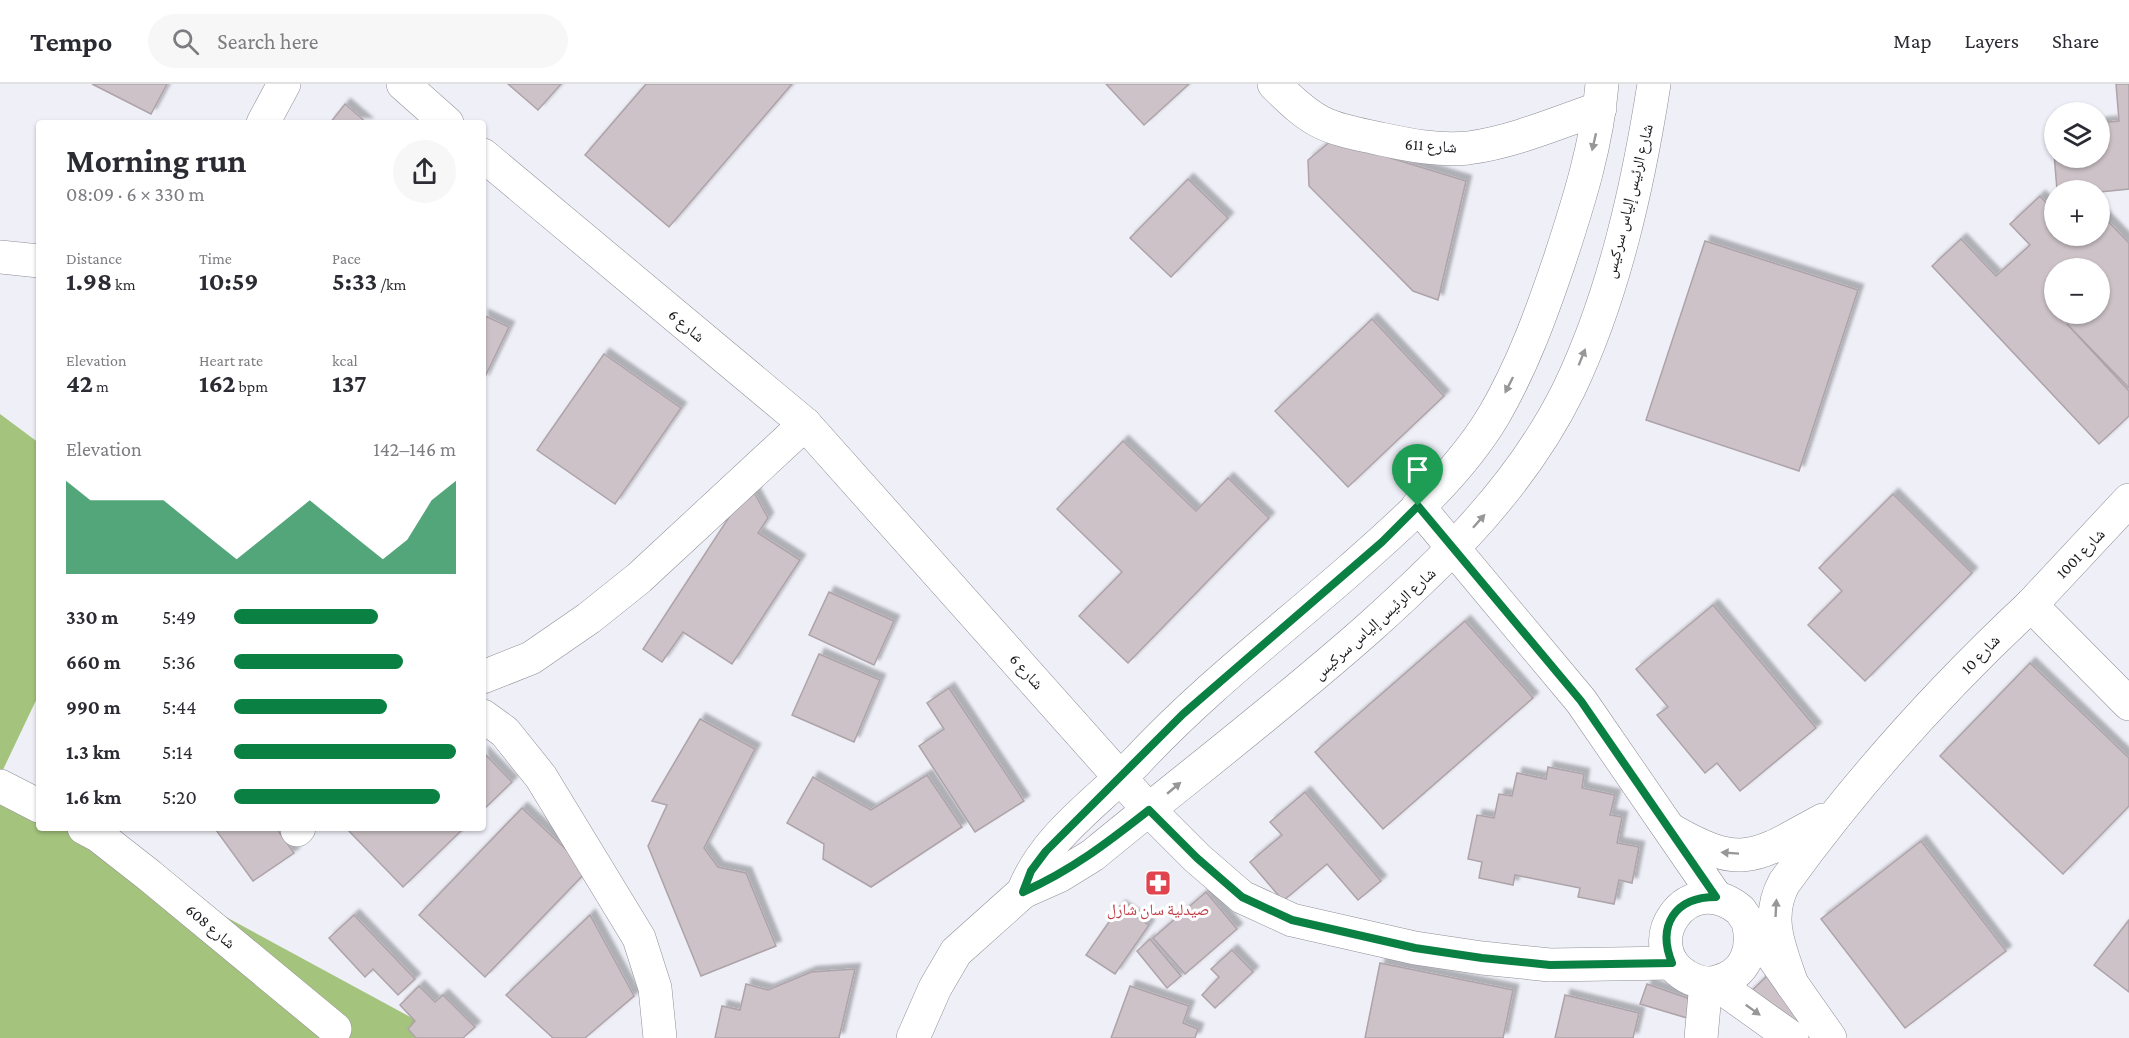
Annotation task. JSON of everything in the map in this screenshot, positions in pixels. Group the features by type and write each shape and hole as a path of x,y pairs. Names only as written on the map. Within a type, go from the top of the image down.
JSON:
{"street":[{"path":"264,120 284,84"},
{"path":"403,84 444,120"},
{"name":"شارع 611","path":"1274,84 1316,122 1335,129 1417,146 1467,148 1520,136 1601,96"},
{"name":"شارع الرئيس إلياس سركيس","path":"913,1038 934,988 956,952 1023,892 1059,876 1093,855 1313,678 1422,581 1496,502 1540,439 1569,390 1593,331 1613,272 1654,84"},
{"name":"شارع الرئيس إلياس سركيس","path":"1023,892 1031,871 1071,823 1121,777 1183,714 1373,550 1461,459 1493,416 1533,337 1581,195 1601,96"},
{"name":"شارع 6","path":"486,158 805,424 1149,810 1197,858 1242,897 1292,920 1415,948 1550,965 1672,963"},
{"path":"0,256 36,261"},
{"path":"486,676 531,658 589,618 639,578 805,424"},
{"name":"شارع 1001","path":"2031,605 2129,501"},
{"path":"1418,506 1581,701 1716,897"},
{"path":"2031,605 2129,704"},
{"name":"شارع 10","path":"1792,984 1778,942 1775,899 1798,864 1878,764 1980,652 2031,605"},
{"path":"486,718 505,732 542,777 639,938 656,988 660,1038"},
{"path":"0,786 36,804"},
{"path":"1669,829 1711,851 1729,855 1763,853 1840,810"},
{"name":"شارع 608","path":"90,831 150,876 334,1029"},
{"path":"1792,1038 1711,983 1693,980 1672,963 1667,950 1669,922 1688,902 1701,897 1716,897 1729,901 1740,910 1830,1038"},
{"path":"1711,983 1730,977 1742,967 1750,953 1752,937 1748,922"},
{"path":"1701,1038 1711,983"}],"green space":[{"path":"0,414 36,441 36,700 0,776"},
{"path":"0,794 36,814 36,831 68,831 449,1038 0,1038"}],"building":[{"path":"92,84 167,84 151,114"},
{"path":"508,84 561,84 538,110"},
{"path":"646,84 792,84 669,227 585,155"},
{"path":"1106,84 1189,84 1144,125"},
{"path":"2116,84 2129,84 2129,189 2110,191 2110,180 2056,180 2055,168 2110,168 2110,122 2119,121"},
{"path":"345,104 364,120 332,120"},
{"path":"1332,140 1466,181 1438,300 1413,291 1309,186 1308,160"},
{"path":"1188,179 1228,218 1171,277 1130,238"},
{"path":"2040,196 2044,200 2044,246 2110,246 2110,223 2129,243 2129,388 2067,324 2129,391 2129,416 2099,444 1932,266 1961,239 1996,276 2030,245 2010,224"},
{"path":"1705,241 1858,290 1799,471 1646,420"},
{"path":"486,316 509,327 486,375"},
{"path":"1372,319 1444,396 1348,487 1275,411"},
{"path":"604,354 681,408 615,504 537,450"},
{"path":"1123,441 1196,511 1228,478 1269,518 1128,663 1079,616 1122,572 1057,509"},
{"path":"750,485 768,518 758,533 800,560 732,664 683,632 662,662 643,649"},
{"path":"1893,494 1972,573 1865,681 1808,625 1842,591 1819,568"},
{"path":"829,592 894,621 874,665 809,635"},
{"path":"1713,605 1816,728 1740,791 1717,763 1705,773 1657,715 1668,707 1636,669"},
{"path":"1465,621 1533,698 1383,829 1315,752"},
{"path":"819,654 880,680 854,742 792,715"},
{"path":"2030,663 2129,758 2129,806 2063,874 1940,756"},
{"path":"949,688 1024,801 975,832 919,746 944,729 927,703"},
{"path":"700,719 755,749 704,848 718,867 746,873 776,946 701,976 648,846 667,805 652,801"},
{"path":"486,755 512,782 486,807"},
{"path":"1548,767 1584,774 1582,788 1615,795 1610,815 1622,817 1617,843 1639,847 1632,883 1619,880 1614,904 1578,897 1580,888 1515,875 1513,885 1479,878 1482,862 1468,859 1477,815 1494,818 1499,794 1512,796 1517,773 1546,779"},
{"path":"927,775 962,827 871,887 823,859 824,844 787,823 813,777 871,810"},
{"path":"1305,792 1381,881 1358,900 1327,864 1283,901 1250,862 1282,835 1270,822"},
{"path":"522,808 588,870 485,977 419,915"},
{"path":"217,831 278,831 294,853 253,881"},
{"path":"349,831 461,831 403,887"},
{"path":"1921,841 2006,951 1905,1028 1821,919"},
{"path":"1206,892 1237,929 1185,974 1153,938"},
{"path":"1120,906 1149,925 1115,974 1086,955"},
{"path":"354,915 415,979 398,995 373,969 365,977 329,938"},
{"path":"590,915 634,996 585,1038 553,1038 506,995"},
{"path":"2129,920 2129,992 2094,965"},
{"path":"1150,939 1181,976 1167,988 1137,951"},
{"path":"1232,950 1253,972 1215,1008 1202,995 1219,977 1211,969"},
{"path":"1380,963 1513,990 1503,1038 1365,1038"},
{"path":"855,969 839,1038 715,1038 722,1006 740,1010 746,984 768,990 811,972"},
{"path":"1768,975 1808,1035 1742,1000"},
{"path":"1647,984 1693,1000 1687,1018 1640,1004"},
{"path":"419,986 435,1002 443,995 475,1027 463,1038 416,1038 408,1029 415,1021 400,1005"},
{"path":"1130,986 1189,1006 1183,1023 1198,1029 1195,1038 1111,1038"},
{"path":"1565,995 1639,1013 1633,1038 1555,1038"}],"place":[{"name":"صيدلية سان شارل","path":"1158,883"}],"route":[{"path":"1418,506 1581,701 1716,897 1701,897 1688,902 1669,922 1666,936 1667,950 1672,963 1550,965 1482,958 1415,948 1292,920 1242,897 1197,858 1149,810 1093,855 1059,876 1023,892 1031,871 1071,823 1121,777 1183,714 1382,542 1418,506"}]}
